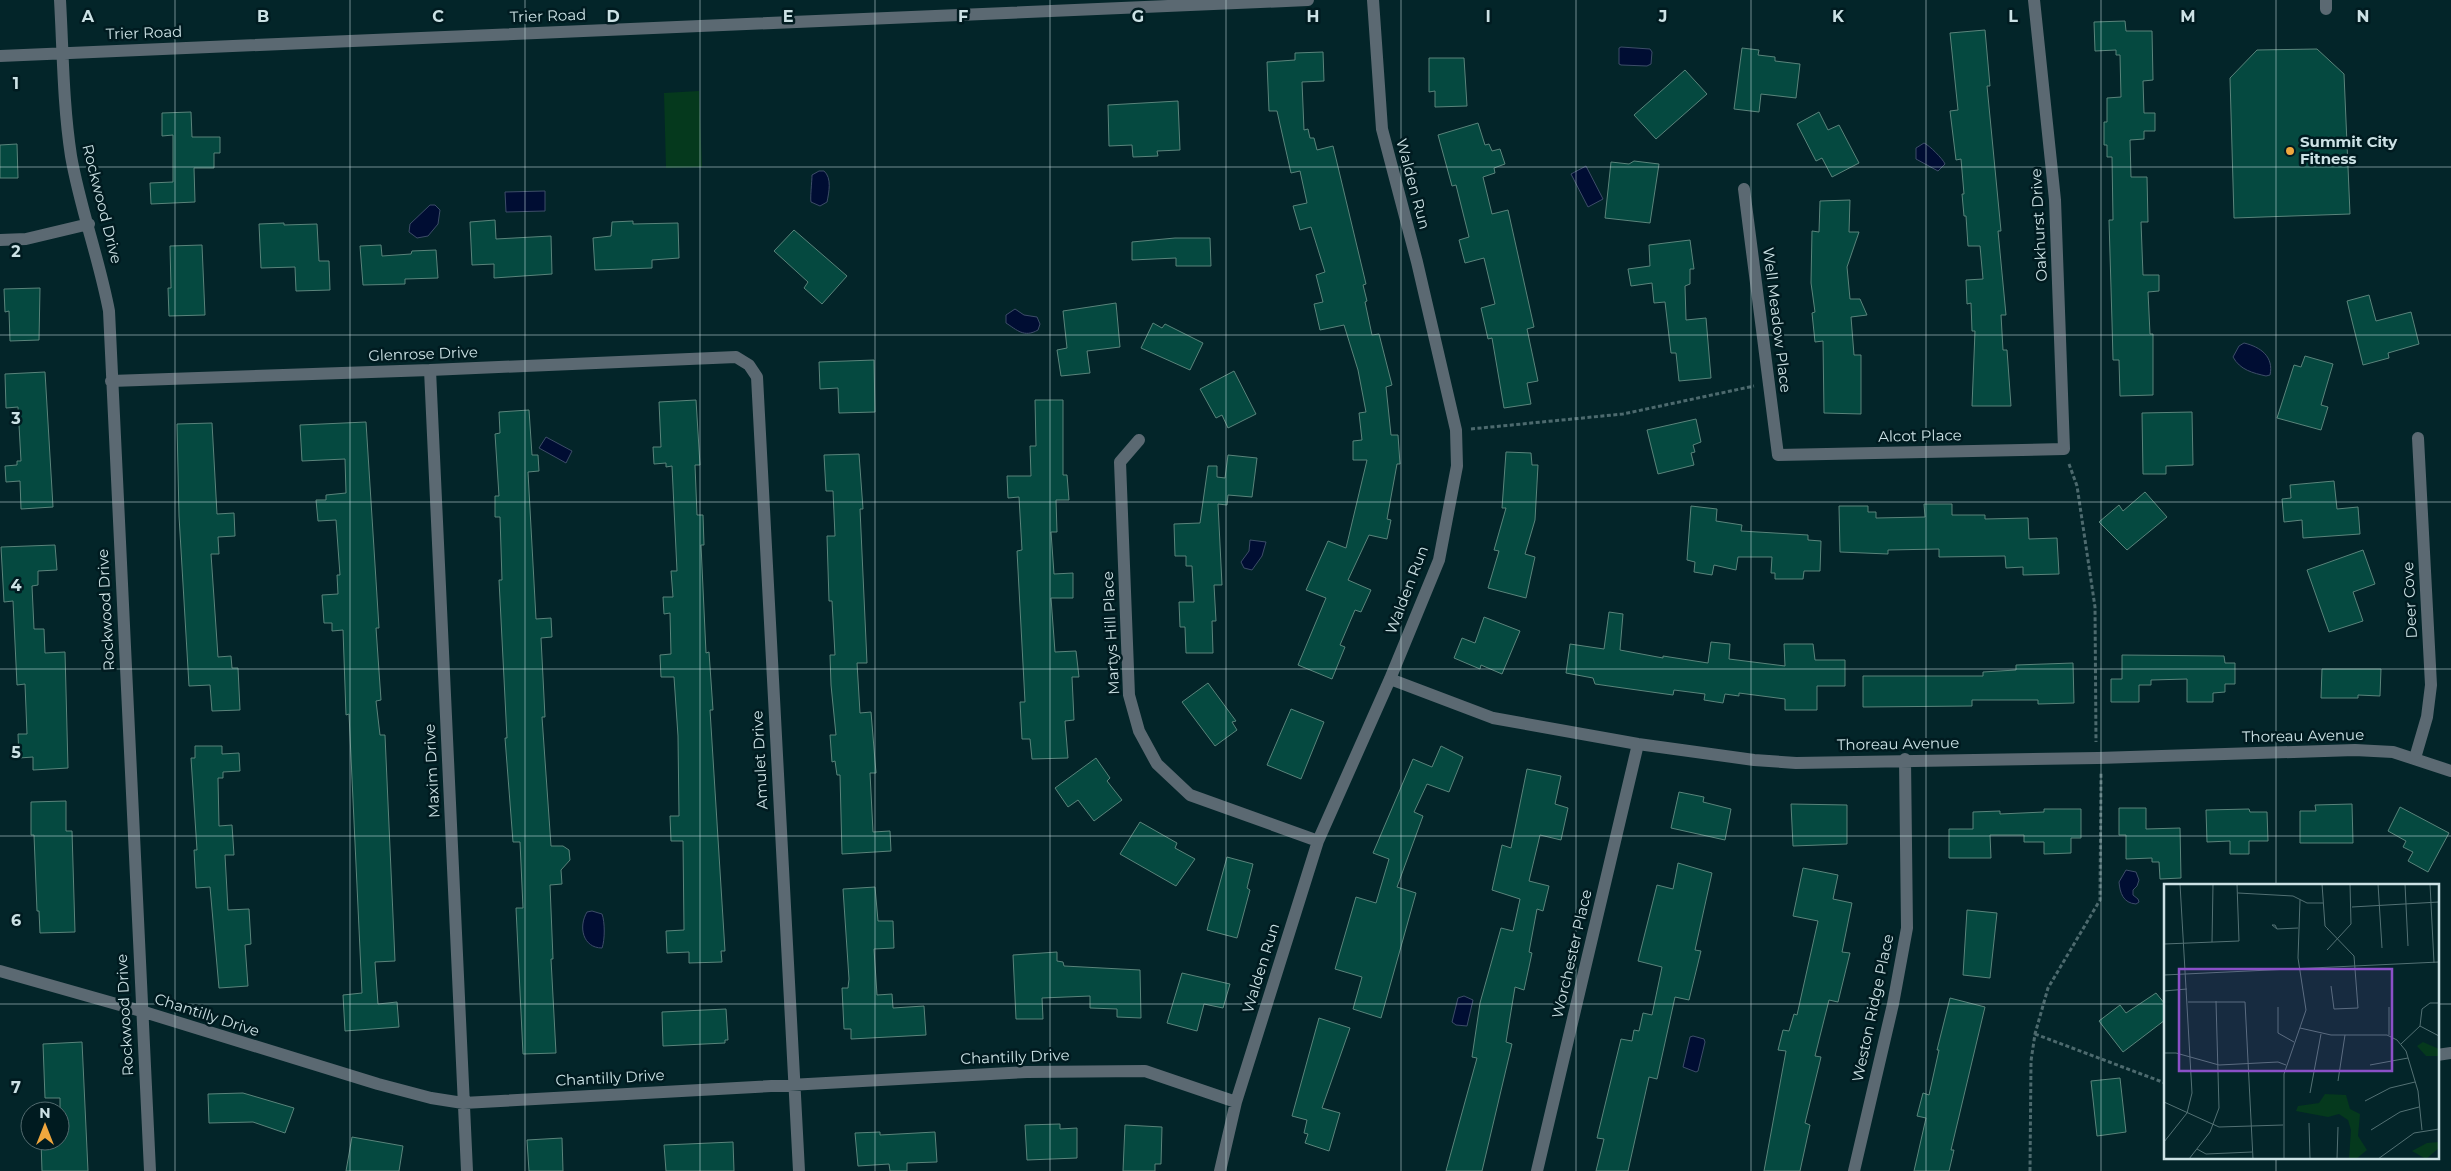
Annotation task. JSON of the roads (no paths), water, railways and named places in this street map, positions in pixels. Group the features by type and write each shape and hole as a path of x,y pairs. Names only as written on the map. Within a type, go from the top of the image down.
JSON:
{"street":[{"name":"Rockwood Drive","path":"60,0 71,155 102,274 109,311 150,1171"},
{"name":"Trier Road","path":"0,56 1127,4 1308,0"},
{"name":"Walden Run","path":"1220,1171 1236,1102 1318,841 1390,679 1439,560 1457,466 1456,430 1417,262 1382,128 1373,0"},
{"name":"Oakhurst Drive","path":"2034,0 2056,209 2064,449"},
{"name":"Well Meadow Place","path":"1744,189 1778,455"},
{"path":"0,240 50,234 88,224"},
{"name":"Glenrose Drive","path":"111,381 736,357"},
{"name":"Amulet Drive","path":"736,357 749,365 757,377 799,1171"},
{"name":"Maxim Drive","path":"430,370 463,1102 468,1171"},
{"name":"Deer Cove","path":"2415,758 2427,717 2430,685 2418,438"},
{"name":"Martys Hill Place","path":"1139,440 1120,462 1129,695 1139,731 1158,764 1190,795 1318,841"},
{"name":"Alcot Place","path":"1778,455 2064,449"},
{"name":"Thoreau Avenue","path":"1390,679 1493,718 1638,744 1754,760 1796,763 2098,758 2355,750 2393,752 2451,771"},
{"name":"Worchester Place","path":"1537,1171 1638,744"},
{"name":"Weston Ridge Place","path":"1854,1171 1893,1004 1907,928 1905,760"},
{"name":"Chantilly Drive","path":"0,971 141,1011 387,1086 431,1098 463,1102 1027,1072 1145,1071 1236,1102"},
{"path":"2438,1056 2451,1053"}],"water":[{"path":"1619,48 1650,49 1652,52 1651,64 1647,66 1619,64"},
{"path":"1924,143 1936,152 1945,164 1938,171 1916,159 1916,148"},
{"path":"1586,166 1603,199 1588,207 1571,174"},
{"path":"819,171 824,171 827,174 829,185 827,202 820,206 811,202 812,175"},
{"path":"545,191 545,211 506,212 505,192"},
{"path":"430,205 435,205 440,210 438,224 428,236 417,238 409,232 410,224"},
{"path":"1015,309 1024,315 1037,317 1040,324 1038,330 1025,333 1006,323 1006,315"},
{"path":"2244,343 2256,347 2265,354 2270,363 2270,375 2266,376 2252,372 2239,365 2233,357 2239,346"},
{"path":"546,437 572,451 566,463 539,448"},
{"path":"1250,540 1266,542 1262,556 1252,570 1244,568 1241,562 1249,551"},
{"path":"2126,870 2136,872 2139,880 2133,890 2133,895 2139,902 2136,904 2125,900 2120,890 2119,882"},
{"path":"592,911 602,914 603,917 604,936 602,948 590,944 584,936 584,918 587,912"},
{"path":"1464,996 1473,1000 1467,1026 1456,1025 1452,1022 1458,998"},
{"path":"1690,1037 1704,1039 1705,1042 1698,1071 1696,1072 1683,1067"}],"place":[{"name":"Summit City Fitness","path":"2290,151"}]}
